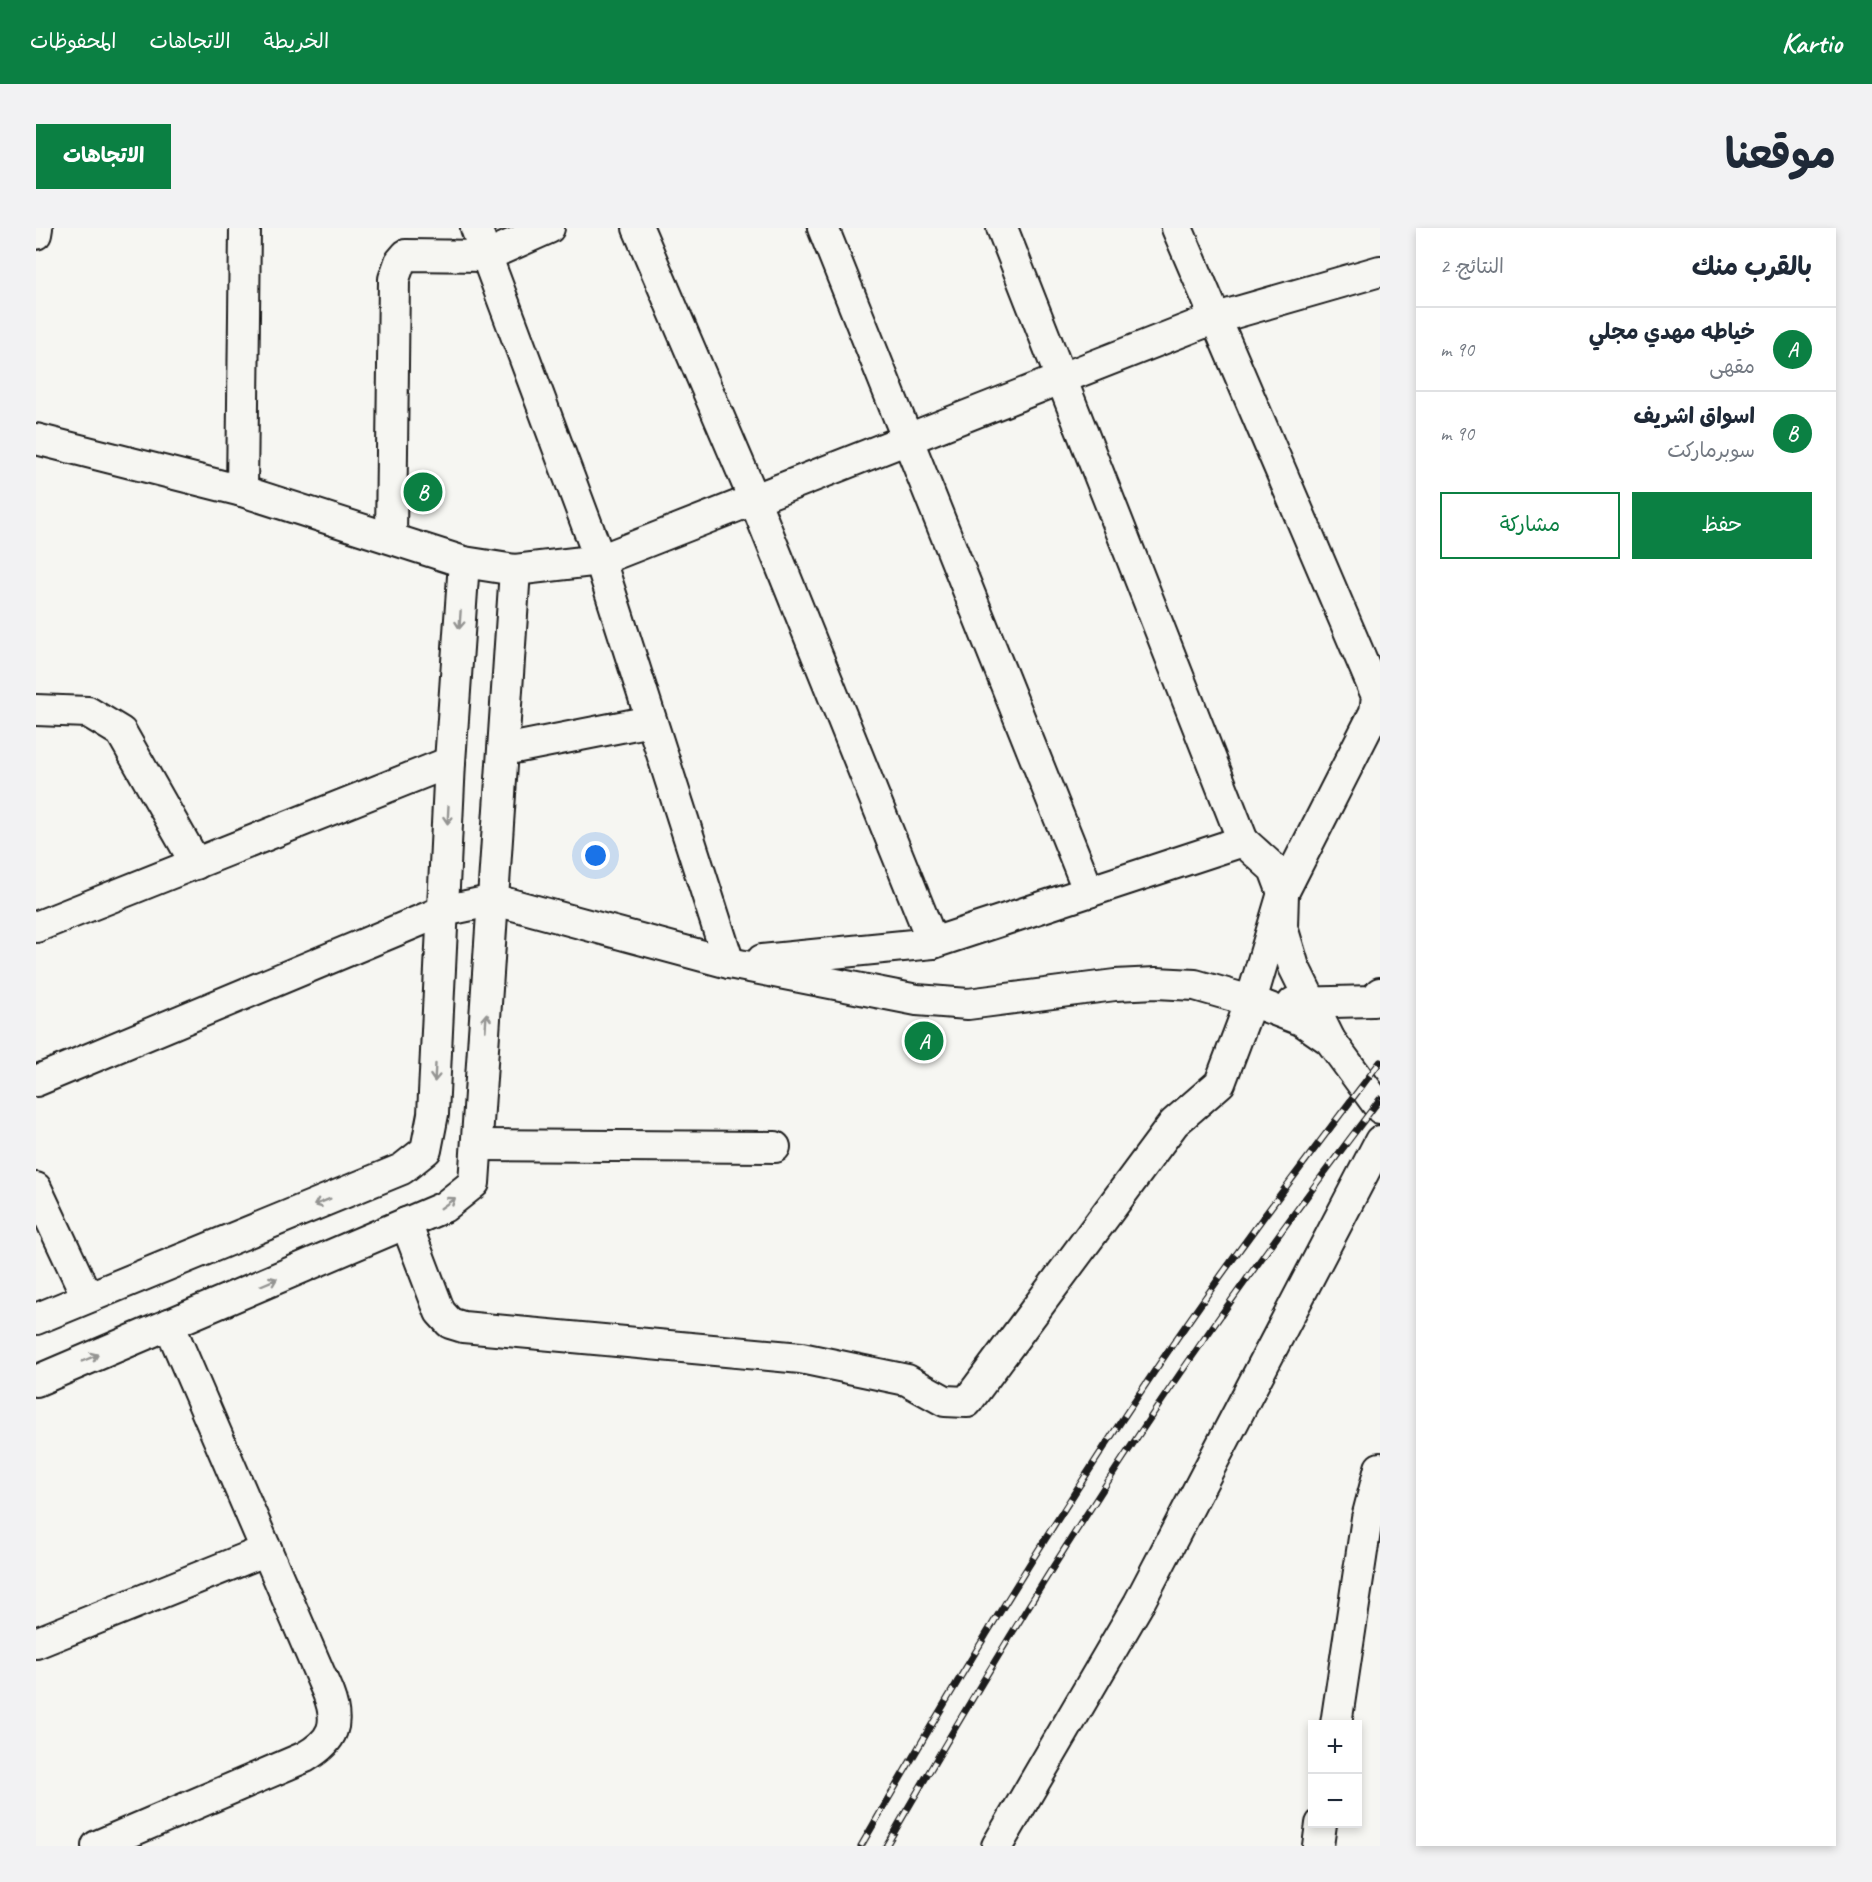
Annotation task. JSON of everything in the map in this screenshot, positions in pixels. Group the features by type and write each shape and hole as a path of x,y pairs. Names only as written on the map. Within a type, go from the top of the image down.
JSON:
{"street":[{"path":"36,234 37,228"},
{"path":"242,491 245,228"},
{"path":"476,228 600,560 729,963"},
{"path":"391,538 394,279 400,262 406,255 486,256 549,228"},
{"path":"638,228 754,499 933,943"},
{"path":"823,228 1089,892"},
{"path":"1002,228 1063,378 1243,841 1274,869 1283,893 1282,927 1294,967 1330,1040 1380,1108"},
{"path":"406,1224 441,1312 450,1323 463,1328 801,1358 907,1380 945,1401 967,1402 1174,1123 1221,1083 1251,1001 1283,893 1375,712 1378,694 1214,319 1177,228"},
{"path":"36,439 242,491 464,562 515,570 600,560 1214,319 1380,271"},
{"path":"36,1319 402,1169 426,1150 433,1114 450,762 464,562"},
{"path":"36,1381 444,1207 474,1182 495,900 515,570"},
{"path":"36,710 88,712 121,732 196,864"},
{"path":"504,750 651,721"},
{"path":"36,927 450,762"},
{"path":"729,963 933,943 1243,841"},
{"path":"36,1081 443,911 495,900 729,963 917,1000 968,1004 1156,983 1195,985 1251,1001 1301,1020 1330,1040"},
{"path":"1251,1001 1311,1004 1373,1001 1380,993"},
{"path":"998,1846 1139,1603 1380,1141"},
{"path":"477,1145 775,1147"},
{"path":"36,1188 87,1297"},
{"path":"96,1846 305,1757 322,1747 333,1731 335,1711 328,1693 169,1324"},
{"path":"1337,1720 1367,1518 1380,1468"},
{"path":"36,1644 267,1550"},
{"path":"1318,1846 1320,1828"}],"railway":[{"path":"861,1846 1007,1600 1122,1419 1269,1209 1380,1062"},
{"path":"886,1846 1008,1639 1155,1410 1303,1201 1380,1099"}],"place":[{"name":"اسواق اشريف","path":"423,492"},
{"name":"خياطه مهدي مجلي","path":"924,1041"}]}
